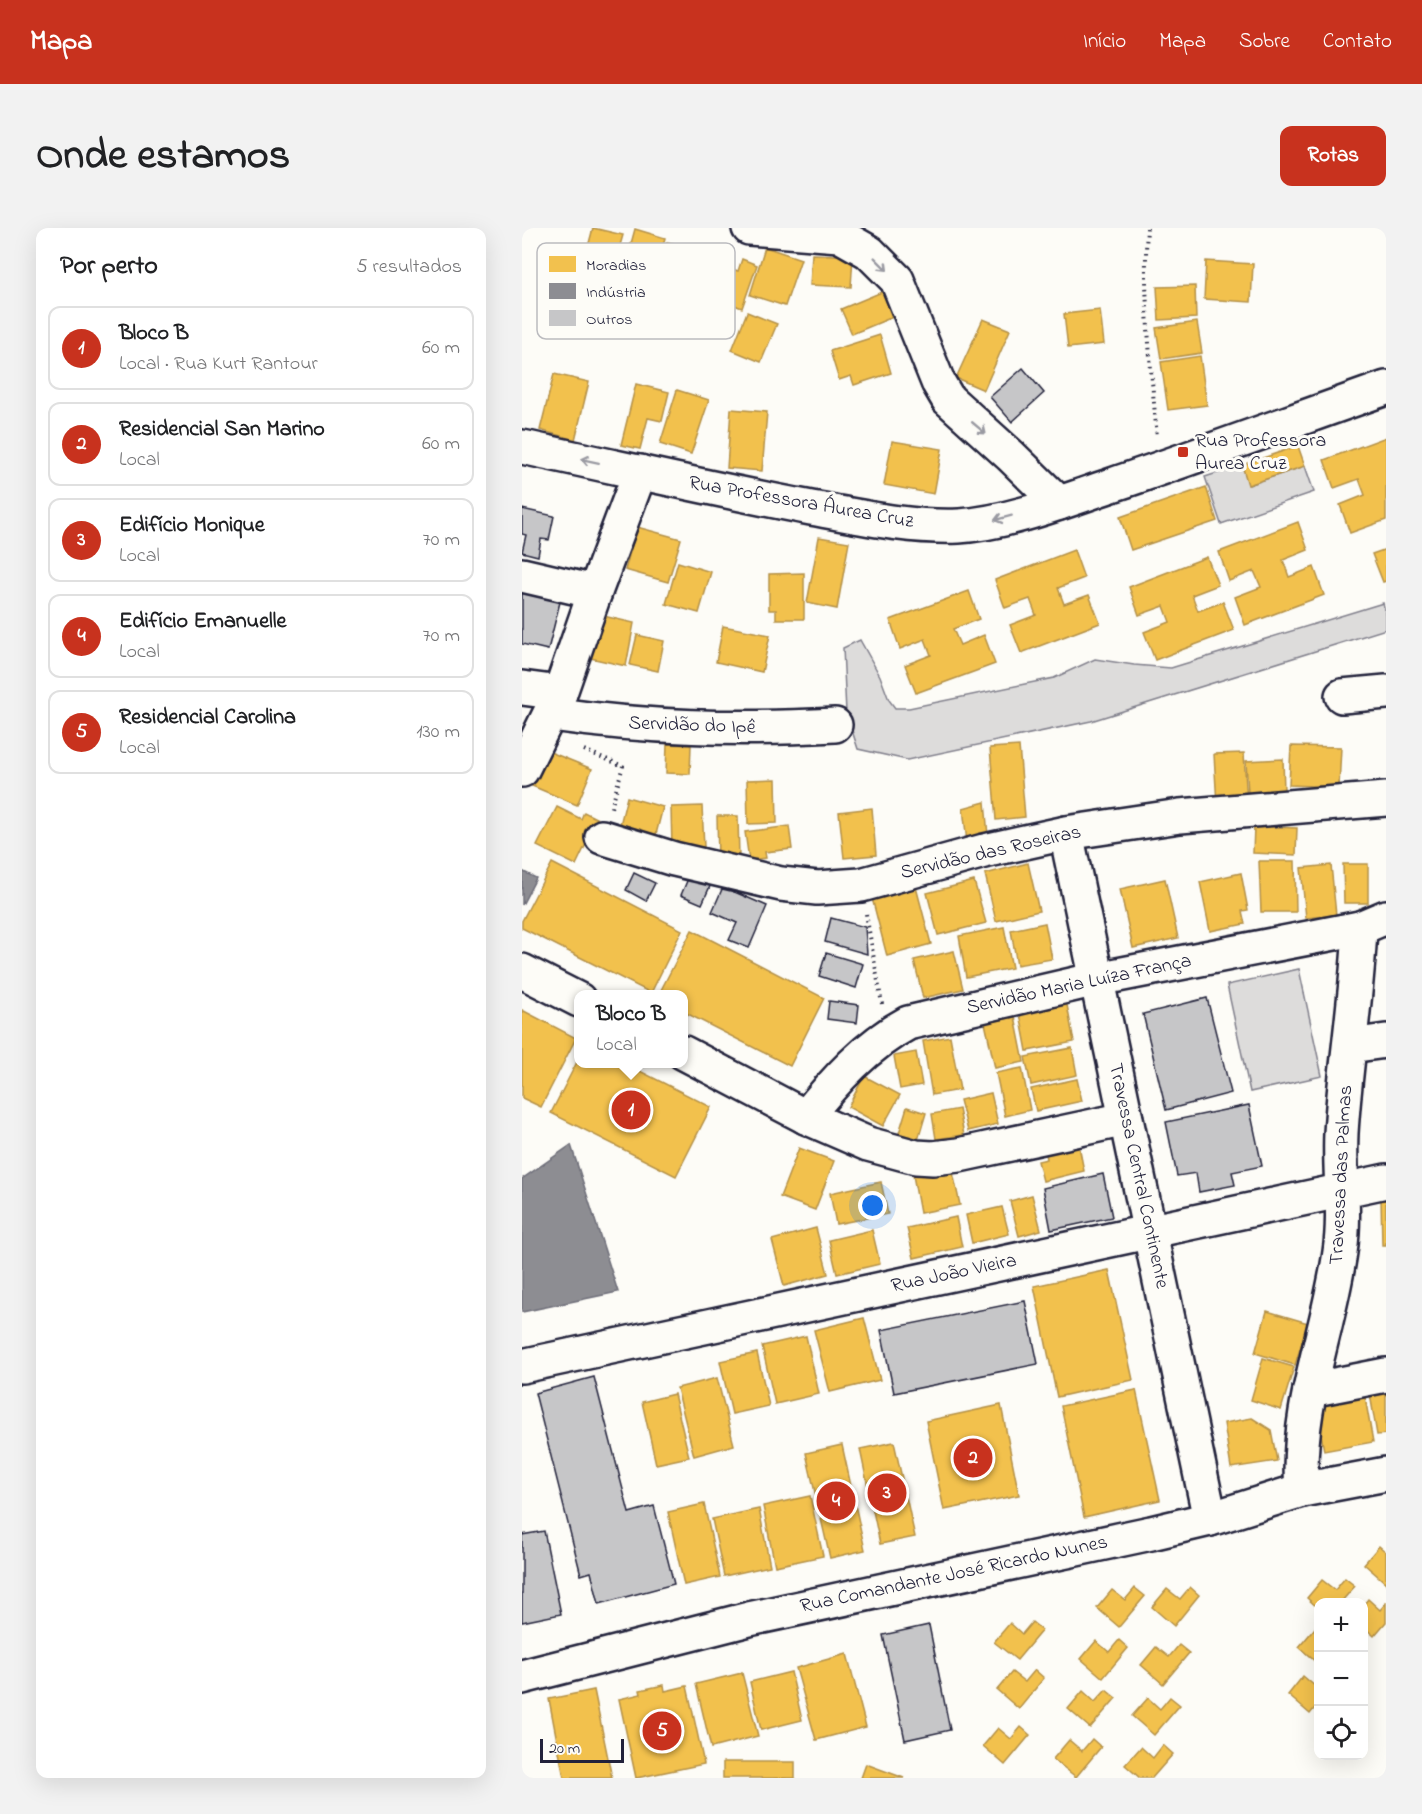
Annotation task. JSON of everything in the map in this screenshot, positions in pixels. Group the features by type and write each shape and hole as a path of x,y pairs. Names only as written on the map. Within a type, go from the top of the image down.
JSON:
{"street":[{"path":"748,228 829,231 858,244 869,252 897,280 938,382 948,399 1059,503"},
{"name":"Rua Professora Áurea Cruz","path":"522,447 759,498 880,520 922,526 961,526 990,522 1059,503 1386,388"},
{"path":"522,770 550,714 640,472"},
{"path":"522,575 595,592"},
{"name":"Servidão do Ipê","path":"522,687 550,714 600,721 676,727 754,729 834,725"},
{"path":"1342,696 1386,692"},
{"name":"Servidão das Roseiras","path":"602,837 674,859 780,884 817,888 861,885 984,851 1066,833 1180,816 1386,800"},
{"name":"Travessa Central Continente","path":"1066,833 1210,1519"},
{"name":"Servidão Maria Luíza França","path":"806,1117 870,1047 887,1034 908,1023 1097,979 1373,922"},
{"name":"Travessa das Palmas","path":"1302,1490 1303,1433 1310,1390 1336,1278 1343,1226 1343,1190 1340,1170 1341,1130 1350,1046 1373,922"},
{"path":"522,971 574,997"},
{"path":"1350,1046 1386,1041"},
{"path":"688,1055 806,1117 868,1144 916,1156 933,1158 959,1155 1126,1119"},
{"name":"Rua João Vieira","path":"522,1366 1386,1181"},
{"path":"1310,1390 1386,1375"},
{"name":"Rua Comandante José Ricardo Nunes","path":"522,1677 749,1619 1210,1519 1302,1490 1386,1474"}],"path":[{"path":"1148,228 1146,250 1157,439"},
{"path":"550,714 623,766 602,837"},
{"path":"861,885 887,1034"}],"shaded area":[{"path":"1242,465 1249,485 1305,466 1314,492 1221,524 1205,477"},
{"path":"1383,603 1386,629 1091,721 907,760 858,749 846,712 843,648 860,640 880,676 889,700 895,708 909,708 1054,678 1095,659 1171,668"},
{"path":"1299,969 1322,1076 1250,1092 1227,985"}],"building: Moradias":[{"path":"593,228 623,235 621,243 589,243"},
{"path":"635,229 665,238 664,243 631,243"},
{"path":"765,247 801,259 785,306 750,295"},
{"path":"812,254 853,256 851,287 810,285"},
{"path":"742,259 757,265 742,308 735,305 735,270 738,271"},
{"path":"1206,261 1253,264 1251,302 1204,299"},
{"path":"1195,286 1196,318 1159,320 1157,287"},
{"path":"889,289 900,314 852,334 841,309"},
{"path":"1100,310 1104,344 1068,348 1064,314"},
{"path":"747,312 777,324 761,362 732,350"},
{"path":"983,319 1010,330 984,390 956,378"},
{"path":"1197,322 1202,353 1161,359 1156,328"},
{"path":"880,335 891,373 854,385 851,376 839,380 830,351"},
{"path":"1200,356 1207,405 1168,410 1161,362"},
{"path":"554,374 589,382 575,440 540,430"},
{"path":"636,384 669,392 662,421 648,418 640,449 621,445"},
{"path":"677,390 709,400 691,454 660,444"},
{"path":"731,409 767,412 762,471 727,468"},
{"path":"1386,437 1386,520 1350,533 1340,505 1365,495 1359,479 1334,488 1324,460"},
{"path":"892,441 942,449 934,494 884,485"},
{"path":"1298,446 1305,466 1248,485 1242,465"},
{"path":"1206,487 1217,521 1131,550 1120,517"},
{"path":"1298,522 1308,550 1283,560 1289,577 1314,567 1324,595 1245,625 1235,597 1261,587 1254,571 1229,581 1219,552"},
{"path":"637,527 681,539 668,582 625,570"},
{"path":"819,537 849,542 837,609 807,603"},
{"path":"1386,549 1386,581 1383,582 1372,554"},
{"path":"1074,550 1084,578 1058,588 1064,604 1089,595 1100,623 1021,653 1010,625 1036,615 1030,599 1005,608 995,580"},
{"path":"1207,557 1218,585 1192,595 1198,611 1223,602 1234,630 1155,660 1144,632 1170,622 1164,606 1139,615 1129,587"},
{"path":"678,562 711,572 699,613 666,604"},
{"path":"804,573 804,619 776,619 776,610 769,610 769,574"},
{"path":"969,591 979,619 953,629 960,645 984,635 995,664 916,693 905,665 931,655 925,639 900,649 890,620"},
{"path":"599,615 634,623 626,666 590,658"},
{"path":"723,626 770,635 762,672 716,662"},
{"path":"637,635 664,641 658,671 630,665"},
{"path":"667,744 691,745 690,774 666,773"},
{"path":"1019,746 1025,817 996,820 990,748"},
{"path":"1291,746 1341,747 1339,787 1289,785"},
{"path":"545,750 592,769 577,805 530,785"},
{"path":"1244,753 1247,804 1217,805 1214,754"},
{"path":"1283,759 1284,791 1248,793 1246,761"},
{"path":"776,779 777,823 748,824 747,780"},
{"path":"627,797 663,807 654,842 618,833"},
{"path":"985,802 988,836 967,842 963,808"},
{"path":"702,806 704,847 672,848 671,807"},
{"path":"557,807 581,819 584,812 598,819 576,865 537,846"},
{"path":"872,808 876,855 844,858 839,812"},
{"path":"717,816 738,816 739,858 718,859"},
{"path":"789,826 792,849 765,852 766,858 749,860 745,832"},
{"path":"1254,826 1297,828 1296,855 1253,853"},
{"path":"1259,861 1295,861 1296,912 1261,912"},
{"path":"552,863 682,930 652,990 645,990 522,928 522,921"},
{"path":"1028,863 1039,911 996,921 985,874"},
{"path":"1343,864 1368,864 1368,903 1344,903"},
{"path":"1331,865 1336,915 1306,918 1301,868"},
{"path":"1241,873 1248,910 1242,911 1245,924 1210,931 1200,882"},
{"path":"1165,879 1178,938 1133,948 1120,889"},
{"path":"974,881 986,923 938,935 927,893"},
{"path":"916,887 931,944 887,956 872,898"},
{"path":"1045,923 1052,959 1017,965 1011,930"},
{"path":"1004,927 1012,968 966,977 959,936"},
{"path":"692,930 824,998 790,1066 688,1014 688,990 661,990"},
{"path":"954,951 963,989 923,998 914,960"},
{"path":"1067,1005 1074,1042 1027,1051 1020,1014"},
{"path":"522,1010 574,1037 574,1042 541,1107 522,1098"},
{"path":"1015,1017 1024,1062 995,1068 985,1023"},
{"path":"950,1036 960,1090 932,1095 923,1041"},
{"path":"1072,1048 1077,1075 1031,1085 1025,1057"},
{"path":"916,1052 922,1085 900,1089 894,1056"},
{"path":"574,1068 634,1068 711,1107 676,1176 551,1113"},
{"path":"1022,1068 1030,1110 1005,1116 996,1073"},
{"path":"864,1076 900,1095 883,1126 848,1107"},
{"path":"1077,1079 1082,1101 1036,1111 1031,1089"},
{"path":"991,1093 998,1124 968,1131 960,1100"},
{"path":"907,1107 926,1113 918,1140 899,1133"},
{"path":"959,1109 964,1135 936,1139 932,1114"},
{"path":"1078,1141 1084,1171 1043,1181 1038,1161 1047,1159 1045,1149"},
{"path":"799,1148 834,1161 815,1210 780,1197"},
{"path":"952,1168 960,1205 920,1213 913,1175"},
{"path":"881,1182 888,1214 836,1224 830,1193"},
{"path":"1032,1195 1041,1230 1019,1236 1010,1201"},
{"path":"1381,1198 1386,1198 1386,1245 1382,1245"},
{"path":"1002,1207 1009,1234 972,1243 966,1215"},
{"path":"956,1217 962,1247 914,1258 907,1228"},
{"path":"816,1228 828,1274 784,1286 772,1240"},
{"path":"872,1230 880,1264 837,1274 829,1240"},
{"path":"1109,1270 1133,1380 1057,1397 1034,1286"},
{"path":"1267,1311 1308,1323 1295,1365 1255,1353"},
{"path":"864,1318 880,1380 830,1392 814,1330"},
{"path":"806,1336 819,1394 775,1404 762,1346"},
{"path":"757,1353 769,1406 732,1414 720,1361"},
{"path":"1263,1358 1294,1367 1281,1410 1251,1400"},
{"path":"717,1378 734,1445 694,1456 677,1388"},
{"path":"1386,1385 1386,1434 1377,1435 1369,1388"},
{"path":"1363,1386 1373,1442 1324,1451 1314,1395"},
{"path":"1136,1390 1160,1500 1084,1517 1061,1406"},
{"path":"674,1394 689,1457 656,1464 642,1402"},
{"path":"1001,1405 1019,1495 944,1510 926,1421"},
{"path":"1252,1418 1271,1430 1277,1461 1231,1468 1224,1423"},
{"path":"894,1442 915,1537 880,1544 860,1449"},
{"path":"842,1445 865,1550 830,1558 806,1453"},
{"path":"810,1496 823,1556 775,1566 763,1506"},
{"path":"704,1504 720,1577 684,1585 668,1512"},
{"path":"759,1509 770,1566 724,1576 712,1519"},
{"path":"1379,1546 1386,1552 1386,1583 1364,1564"},
{"path":"1345,1578 1355,1586 1344,1598 1314,1598 1314,1604 1307,1598 1322,1580 1335,1590"},
{"path":"1190,1587 1199,1595 1174,1626 1152,1607 1167,1589 1180,1599"},
{"path":"1135,1588 1145,1596 1119,1627 1097,1608 1112,1590 1125,1600"},
{"path":"1368,1599 1380,1610 1386,1603 1386,1622 1374,1636 1368,1631"},
{"path":"1032,1622 1042,1630 1017,1660 994,1642 1010,1623 1022,1634"},
{"path":"1314,1629 1314,1660 1299,1647"},
{"path":"1119,1640 1128,1648 1103,1678 1081,1659 1096,1641 1109,1652"},
{"path":"1179,1645 1189,1653 1163,1684 1141,1665 1156,1647 1169,1657"},
{"path":"847,1654 866,1727 816,1740 796,1668"},
{"path":"1035,1670 1044,1678 1019,1709 997,1690 1012,1672 1025,1682"},
{"path":"791,1672 802,1720 761,1730 750,1682"},
{"path":"742,1673 758,1736 711,1748 696,1684"},
{"path":"1303,1676 1314,1685 1314,1709 1310,1714 1288,1695"},
{"path":"664,1685 665,1691 687,1686 704,1764 636,1778 619,1699 641,1694 640,1690"},
{"path":"594,1690 612,1778 564,1778 549,1699"},
{"path":"1106,1690 1116,1698 1090,1728 1068,1709 1083,1691 1095,1702"},
{"path":"1170,1697 1180,1705 1154,1735 1132,1716 1148,1698 1160,1709"},
{"path":"1021,1727 1030,1735 1005,1765 983,1746 998,1728 1011,1739"},
{"path":"1092,1739 1101,1747 1076,1777 1053,1759 1069,1740 1082,1751"},
{"path":"1163,1745 1173,1754 1152,1778 1140,1778 1125,1765 1141,1747 1153,1758"},
{"path":"723,1762 795,1762 795,1778 723,1778"},
{"path":"866,1764 904,1778 861,1778"}],"building: Indústria":[{"path":"522,871 536,878 522,905"},
{"path":"571,1145 618,1292 522,1312 522,1179"}],"building: Outros":[{"path":"1023,368 1044,393 1012,422 990,397"},
{"path":"522,509 554,516 549,540 541,539 538,556 522,552 526,535 522,534"},
{"path":"522,580 563,590 548,650 522,644"},
{"path":"634,873 655,883 646,901 626,890"},
{"path":"690,874 711,884 702,904 681,895"},
{"path":"723,887 767,906 749,948 729,940 737,923 712,912"},
{"path":"831,918 865,927 867,954 825,942"},
{"path":"826,953 863,964 856,988 819,976"},
{"path":"1207,998 1231,1093 1166,1110 1143,1014"},
{"path":"829,1001 859,1005 857,1023 827,1019"},
{"path":"1249,1105 1262,1166 1232,1172 1235,1185 1199,1192 1196,1173 1177,1176 1166,1122"},
{"path":"1103,1174 1112,1217 1051,1230 1043,1188"},
{"path":"1025,1301 1038,1364 894,1393 881,1330"},
{"path":"594,1377 629,1513 654,1506 674,1584 599,1604 591,1572 581,1575 535,1393"},
{"path":"544,1531 561,1614 522,1622 522,1535"},
{"path":"929,1625 950,1730 905,1740 883,1635"}],"place":[{"name":"Rua Professora Aurea Cruz","path":"1183,452"},
{"name":"Bloco B","path":"631,1110"},
{"name":"Residencial San Marino","path":"973,1458"},
{"name":"Edifício Monique","path":"887,1493"},
{"name":"Edifício Emanuelle","path":"836,1501"},
{"name":"Residencial Carolina","path":"662,1731"}]}
